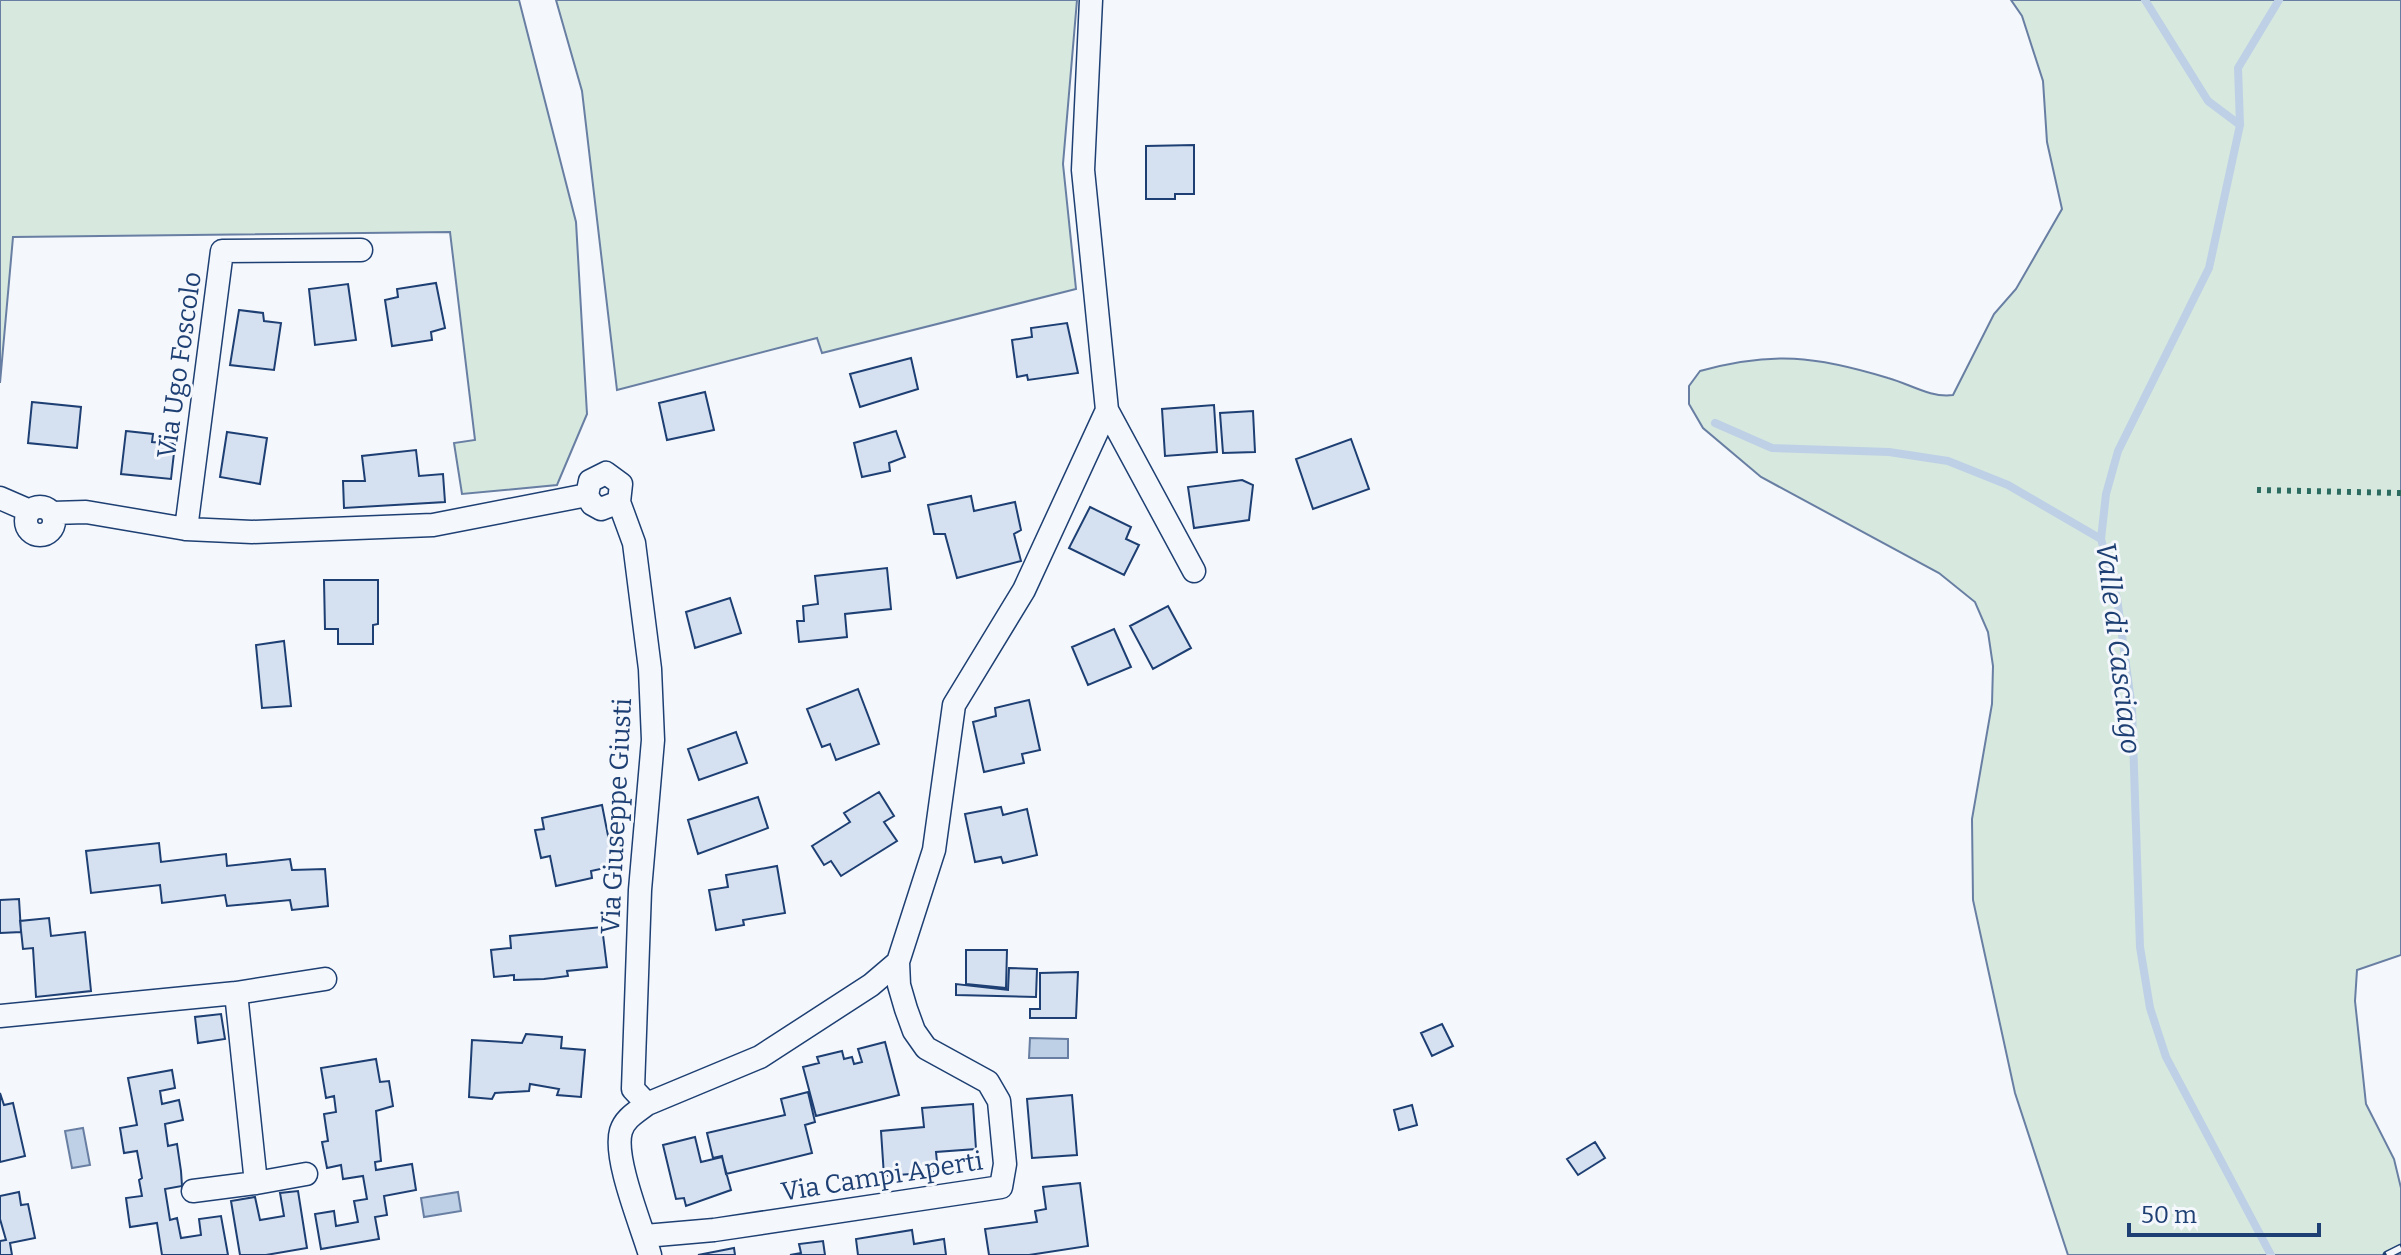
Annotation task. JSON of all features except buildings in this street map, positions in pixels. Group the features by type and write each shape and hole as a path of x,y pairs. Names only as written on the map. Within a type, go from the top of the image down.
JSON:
{"street":[{"path":"1091,0 1083,170 1107,410 1194,571"},
{"name":"Via Ugo Foscolo","path":"186,529 222,251 361,250"},
{"path":"648,1246 621,1154 620,1133 640,1097 760,1057 871,985 898,962 934,850 954,705 1024,590 1107,410"},
{"name":"Via Giuseppe Giusti","path":"0,498 41,512 86,512 186,529 252,532 433,525 587,495 590,481 606,473 621,484 619,502 634,543 650,669 653,740 640,890 640,1097"},
{"name":"Via Campi Aperti","path":"648,1246 714,1230 1001,1187 1005,1164 999,1101 988,1082 926,1048 914,1031 906,1009 899,985 898,962"},
{"path":"0,1016 236,993 325,979"},
{"path":"236,993 256,1183"},
{"path":"193,1191 306,1174"}],"shaded area":[{"path":"0,0 519,0 576,222 587,414 557,485 462,494 454,443 475,440 450,232 13,237 0,383"},
{"path":"556,0 1077,0 1063,164 1076,289 822,353 817,338 617,390 582,91"},
{"path":"2011,0 2401,0 2401,955 2357,970 2355,1001 2366,1104 2394,1159 2401,1188 2401,1255 2068,1255 2015,1093 1973,900 1972,819 1992,704 1993,666 1988,632 1975,602 1939,573 1761,477 1703,428 1689,404 1689,386 1700,371 1772,359 1838,365 1888,378 1928,393 1953,395 1994,314 2016,289 2062,209 2047,142 2043,81 2022,16"}],"water":[{"path":"1030,1038 1068,1039 1068,1058 1029,1058"},
{"path":"83,1128 90,1165 72,1168 65,1131"},
{"path":"458,1192 461,1211 424,1217 421,1198"}],"waterway":[{"path":"2145,0 2208,101 2240,125"},
{"name":"Valle di Casciago","path":"2271,1255 2166,1057 2150,1008 2140,947 2132,709 2117,598 2101,539 2106,494 2118,451 2209,268 2240,125 2238,68 2279,0"},
{"path":"1715,423 1772,448 1889,452 1948,461 2008,485 2101,539"}],"railway":[{"path":"2387,1255 2401,1248"}],"hedge":[{"path":"2257,490 2401,493"}]}
